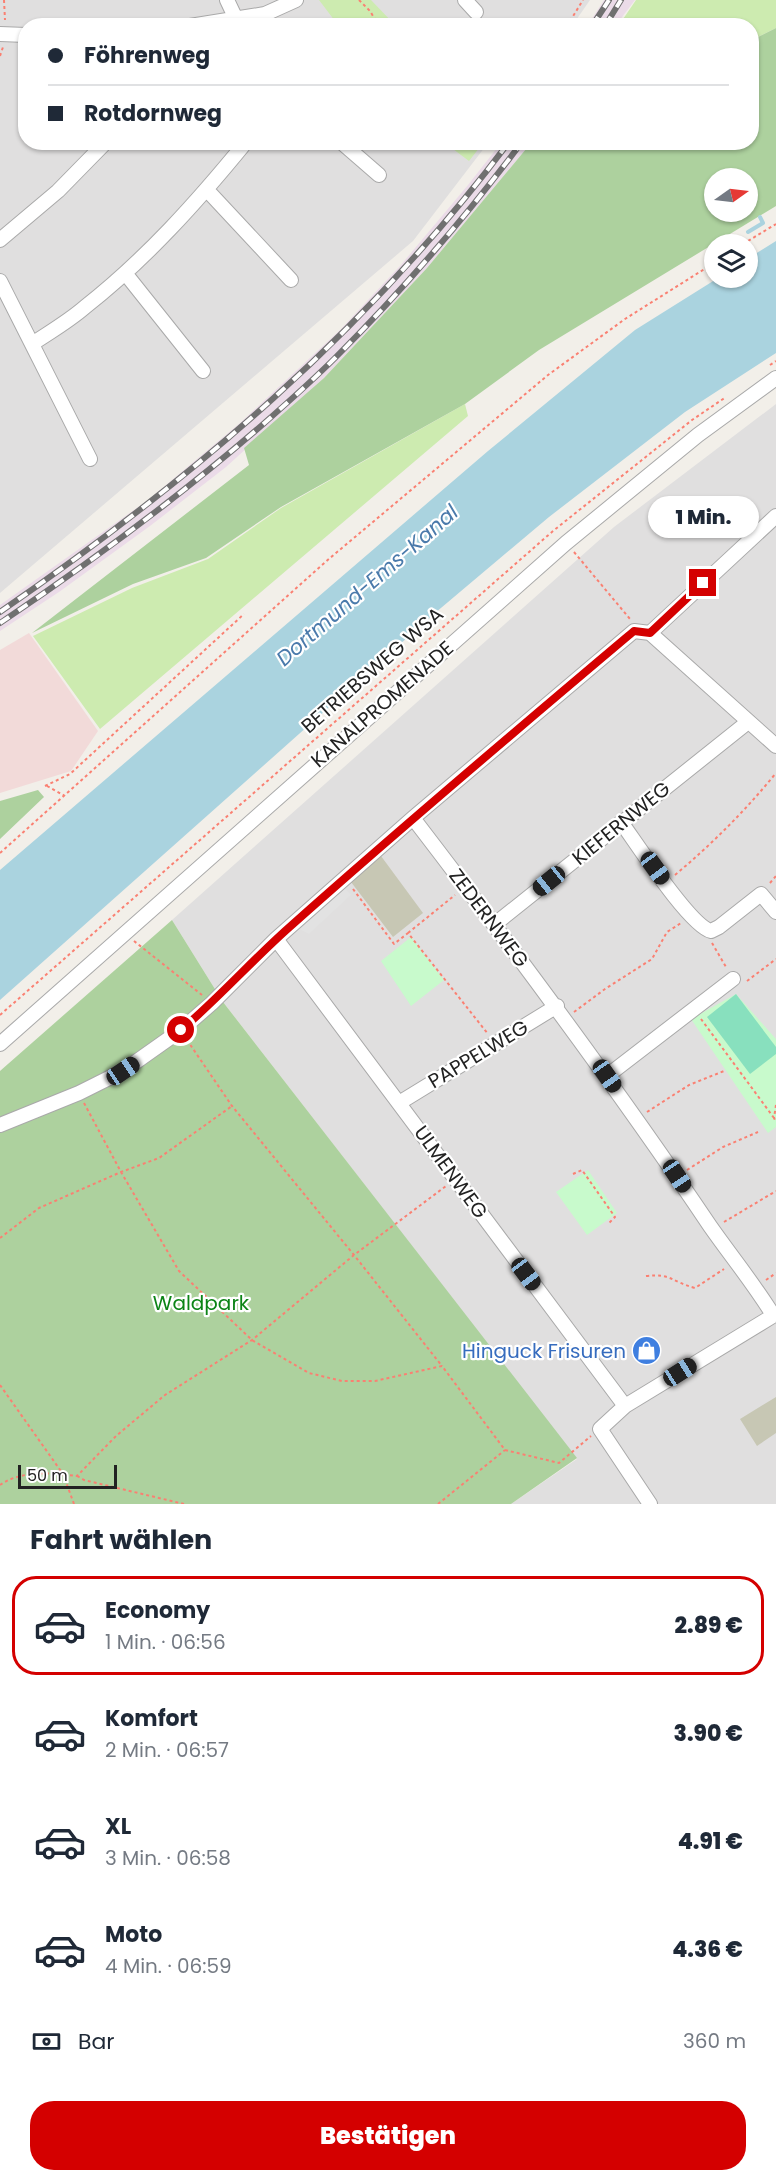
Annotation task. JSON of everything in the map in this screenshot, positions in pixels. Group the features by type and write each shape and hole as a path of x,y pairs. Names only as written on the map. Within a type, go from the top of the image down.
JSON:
{"street":[{"path":"227,0 236,18"},
{"path":"270,18 296,0"},
{"path":"465,0 476,12"},
{"path":"2,34 18,35"},
{"path":"0,240 58,191 98,150"},
{"path":"32,344 84,309 125,273 169,231 240,150"},
{"path":"350,150 379,175"},
{"path":"207,190 291,280"},
{"path":"125,273 203,371"},
{"path":"0,281 90,459"},
{"name":"KANALPROMENADE","path":"0,1044 566,543 771,372"},
{"path":"650,633 776,516"},
{"path":"0,1125 79,1094 123,1071 181,1030 212,1003 276,939 412,818 634,631 650,633 748,722 774,740"},
{"name":"KIEFERNWEG","path":"495,924 748,722"},
{"name":"ZEDERNWEG","path":"412,818 565,1018 775,1315"},
{"path":"621,822 691,916 706,930 711,931 719,927 761,894 776,912"},
{"name":"ULMENWEG","path":"276,939 625,1406"},
{"path":"607,1076 734,979"},
{"name":"PAPPELWEG","path":"399,1102 556,1006"},
{"path":"650,1504 600,1429 625,1406 775,1315"}],"path":[{"path":"2,34 4,0"},
{"path":"359,0 374,18"},
{"path":"572,18 583,0"},
{"path":"758,235 776,224"},
{"path":"0,853 330,558 548,375 625,319 704,269"},
{"path":"771,372 776,361"},
{"name":"BETRIEBSWEG WSA","path":"0,1015 553,531 692,420 730,394"},
{"path":"582,562 628,615 634,631"},
{"path":"65,796 45,786 70,774 244,614"},
{"path":"666,883 745,811 776,773"},
{"path":"344,878 394,944 466,887"},
{"path":"565,1018 604,989 652,959 667,932 691,916"},
{"path":"706,930 734,979 743,983 776,959"},
{"path":"126,933 137,945 212,1003"},
{"path":"408,933 495,1044"},
{"path":"693,1010 775,1120"},
{"path":"181,1030 232,1106 354,1255 505,1450 559,1463 600,1429"},
{"path":"636,1119 689,1085 724,1071"},
{"path":"79,1094 121,1172 179,1271 252,1340 309,1373 342,1382 375,1381 442,1366"},
{"path":"775,1120 776,1105"},
{"path":"0,1238 39,1208 159,1158 232,1106"},
{"path":"677,1176 723,1147 758,1132"},
{"path":"573,1174 582,1170 615,1217 608,1224"},
{"path":"77,1476 116,1436 165,1395 252,1340 354,1255 456,1179"},
{"path":"712,1229 776,1191"},
{"path":"646,1276 666,1275 681,1284 695,1288 712,1279 734,1258"},
{"path":"0,1385 63,1474 74,1504"},
{"path":"438,1504 505,1450"},
{"path":"0,1485 11,1477 63,1474 184,1504"}],"shaded area":[{"path":"0,0 590,0 578,18 18,18 18,150 483,150 413,241 0,593"},
{"path":"604,0 635,0 621,18 592,18"},
{"path":"496,150 525,150 427,268 324,378 226,467 150,526 59,592 0,631 0,605 148,500 240,423 340,330 400,266"},
{"path":"776,404 776,1504 511,1504 577,1459 223,1002 172,920 614,527"},
{"path":"29,633 98,731 71,771 0,793 0,650"},
{"path":"381,856 423,913 393,937 351,882"},
{"path":"345,888 351,895 309,934 299,929"},
{"path":"776,1397 776,1433 757,1446 740,1419"}],"green space":[{"path":"319,0 371,0 388,18 333,18"},
{"path":"636,0 776,0 776,28 759,36 759,18 624,18"},
{"path":"776,28 776,206 758,217 758,168 704,168 704,222 750,222 730,234 704,234 704,250 539,350 465,404 281,507 206,558 133,584 32,633 249,465 244,448 324,378 427,268 525,150 759,150 759,36"},
{"path":"454,150 478,150 469,161"},
{"path":"465,404 468,416 100,729 33,636 132,588 208,559 281,508"},
{"path":"38,790 44,797 0,839 0,801"},
{"name":"Waldpark","path":"172,920 223,1002 577,1458 511,1504 0,1504 0,1071"},
{"path":"411,937 444,980 411,1006 381,961"},
{"path":"736,994 776,1039 776,1127 768,1133 691,1019"},
{"path":"736,994 776,1047 776,1054 750,1074 707,1017"},
{"path":"588,1170 617,1213 587,1235 556,1192"}],"water":[{"name":"Dortmund-Ems-Kanal","path":"776,241 776,353 685,412 549,517 435,613 0,1000 0,870 488,451 635,330 704,287 758,288 758,252"}],"waterway":[{"path":"748,232 763,223 760,217"}],"railway":[{"path":"597,18 609,0"},
{"path":"610,18 621,0"},
{"path":"0,612 141,509 274,398 396,277 454,211 503,150"},
{"path":"0,623 68,577 166,504 230,453 308,384 409,280 516,150"}],"place":[{"name":"Hinguck Frisuren","path":"647,1351"}],"route":[{"path":"181,1030 212,1003 276,939 412,818 634,631 650,633 703,583"}]}
